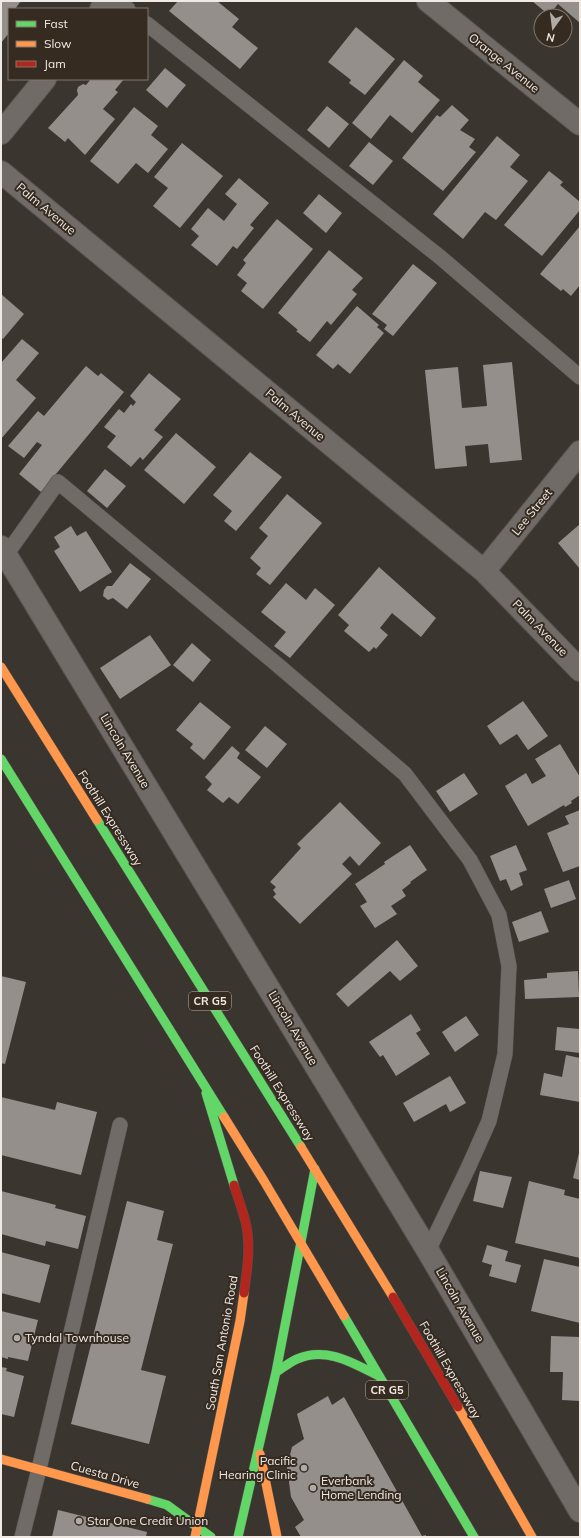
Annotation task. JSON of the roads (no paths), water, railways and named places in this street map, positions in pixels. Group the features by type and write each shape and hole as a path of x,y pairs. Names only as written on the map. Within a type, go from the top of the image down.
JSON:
{"main road":[{"name":"Foothill Expressway","path":"1,668 315,1169 425,1349 532,1537"},
{"name":"CR G5","path":"1,759 264,1181 474,1537"},
{"name":"South San Antonio Road","path":"195,1537 240,1321 247,1267 248,1242 246,1226 236,1191 203,1085"},
{"path":"238,1537 276,1372 315,1169"},
{"path":"276,1372 298,1358 310,1354 323,1353 332,1354 379,1376"},
{"path":"258,1447 277,1537"},
{"name":"Cuesta Drive","path":"1,1459 167,1505 212,1537"}],"street":[{"name":"Orange Avenue","path":"428,1 580,124"},
{"path":"1,133 44,80"},
{"name":"Palm Avenue","path":"1,172 484,571 580,670"},
{"name":"Lee Street","path":"484,571 580,452"},
{"name":"Lincoln Avenue","path":"4,551 428,1251 580,1510"}],"lane":[{"path":"118,1 127,8"},
{"path":"148,25 440,257 580,377"},
{"path":"4,551 58,482 280,667 405,774 470,860 500,915 509,966 505,1054 490,1121 428,1251"},
{"path":"22,1537 120,1125"}],"place":[{"name":"Tyndal Townhouse","path":"17,1338"},
{"name":"Pacific Hearing Clinic","path":"304,1468"},
{"name":"Everbank Home Lending","path":"313,1488"},
{"name":"Star One Credit Union","path":"79,1521"}]}
